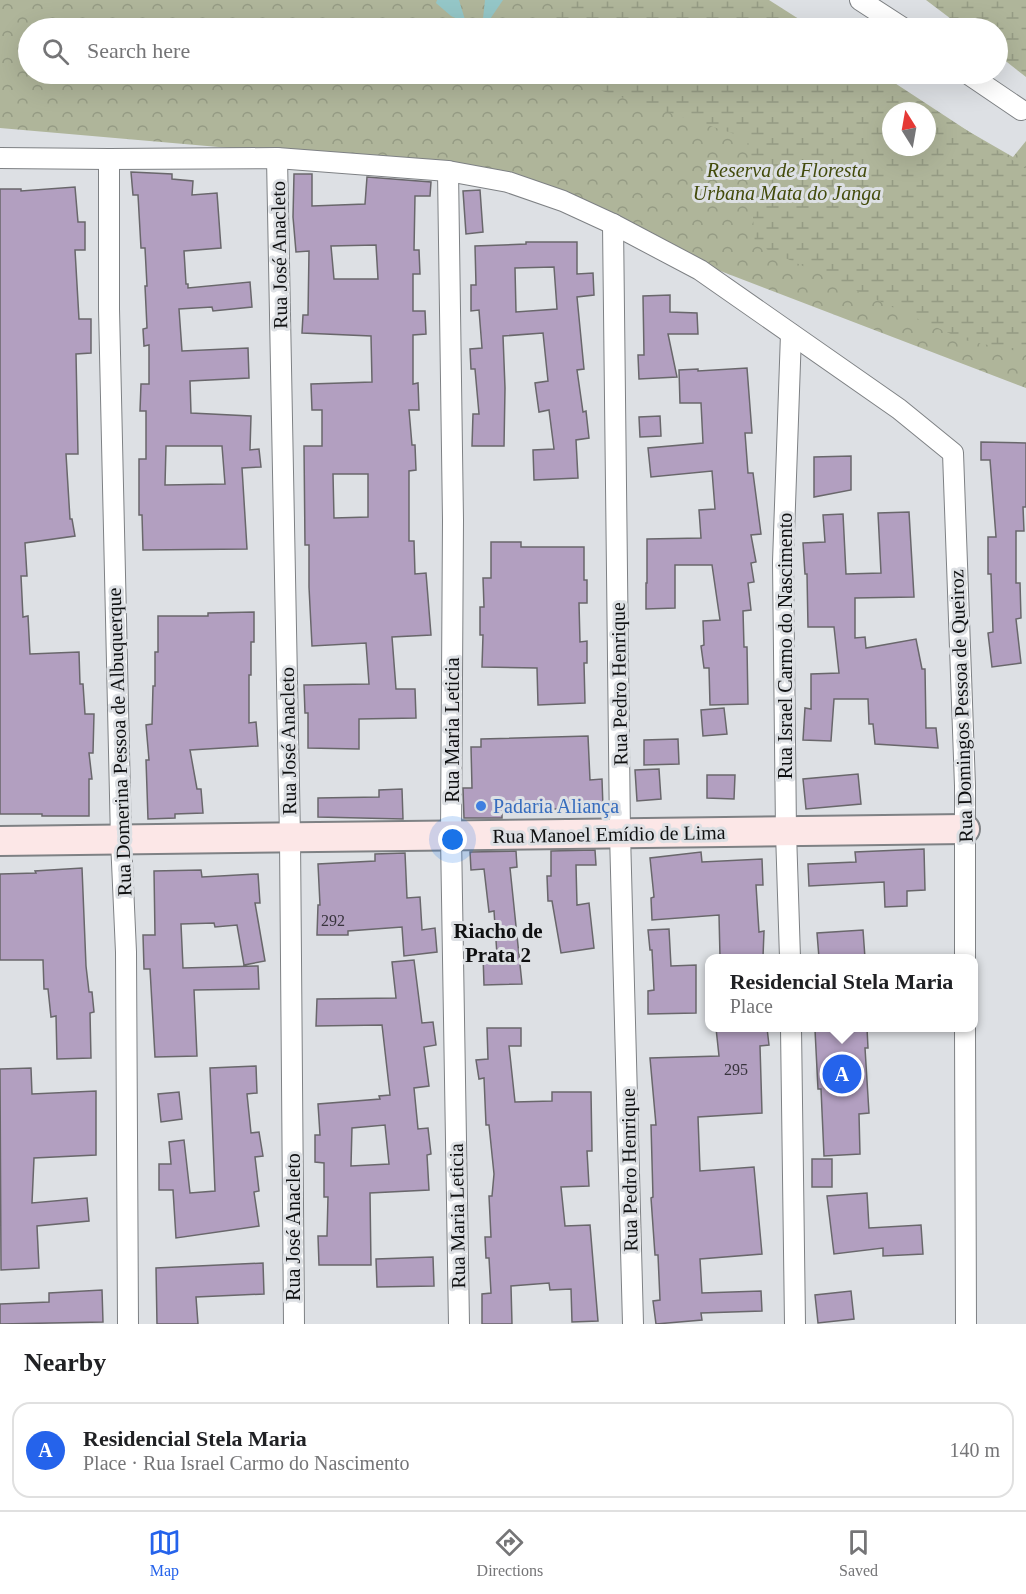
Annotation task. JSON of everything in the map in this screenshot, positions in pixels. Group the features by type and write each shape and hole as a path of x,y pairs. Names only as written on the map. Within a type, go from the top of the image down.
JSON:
{"street":[{"path":"860,0 888,18"},
{"path":"983,84 1021,110"},
{"path":"0,158 277,158 448,171 508,182 562,201 613,224 700,270 791,334"},
{"name":"Rua José Anacleto","path":"277,158 290,838 294,1324"},
{"name":"Rua Domerina Pessoa de Albuquerque","path":"109,159 109,309 121,840 126,952 128,1324"},
{"name":"Rua Maria Leticia","path":"448,171 453,520 451,836 459,1324"},
{"name":"Rua Pedro Henrique","path":"613,224 620,834 633,1324"},
{"name":"Rua Domingos Pessoa de Queiroz","path":"791,334 899,409 953,453 965,829 965,954"},
{"name":"Rua Israel Carmo do Nascimento","path":"790,954 783,562 791,334"},
{"name":"Rua Manoel Emídio de Lima","path":"0,841 965,829"},
{"path":"791,1032 795,1324"},
{"path":"965,1032 966,1324"}],"green space":[{"name":"Reserva de Floresta Urbana Mata do Janga","path":"0,0 740,0 772,18 18,18 18,84 886,84 918,102 882,102 882,156 936,156 936,113 1013,157 1026,141 1026,388 449,167 0,128"},
{"path":"566,0 769,0 797,18 540,18"},
{"path":"926,0 1026,0 1026,77 1008,63 1008,18 950,18"},
{"path":"581,84 896,84 924,102 882,102 882,156 936,156 936,110 1026,169 1026,353 964,340 755,244 747,138"}],"water":[{"path":"437,0 459,0 464,18 451,16 436,3"},
{"path":"485,0 503,0 491,18 483,18"}],"building":[{"path":"131,172 172,174 172,179 193,181 192,195 217,193 221,248 184,251 186,284 188,288 250,282 252,307 213,311 212,307 179,309 182,351 248,348 249,378 190,381 191,413 251,416 250,450 259,449 261,467 242,468 247,549 143,550 142,515 139,515 139,459 146,459 146,411 140,411 141,384 149,384 149,345 144,346 143,329 147,328 145,248 141,248 138,195 133,195","holes":["166,446 222,446 225,484 165,485"]},
{"path":"294,174 312,174 312,206 365,204 367,177 431,182 430,196 415,196 414,250 419,250 420,274 413,274 413,311 425,311 426,334 413,335 413,384 418,383 419,410 409,410 412,445 415,445 416,470 409,471 409,541 414,541 415,574 426,573 431,635 392,637 396,689 415,689 416,718 359,719 359,749 308,748 308,713 305,713 304,685 369,684 366,643 312,646 309,545 305,545 304,446 322,446 322,410 312,410 311,384 372,382 371,336 302,333 303,315 308,315 309,251 296,252 293,217","holes":["376,245 378,279 334,279 331,246","333,474 368,474 368,517 334,518"]},
{"path":"75,187 78,222 85,222 85,250 75,250 79,319 91,319 91,353 76,354 78,454 66,454 70,519 72,519 75,536 25,543 27,576 21,576 23,617 28,616 30,654 79,652 80,684 83,684 85,714 94,714 93,753 89,753 92,779 89,779 89,816 0,814 0,189 21,189 21,191"},
{"path":"480,190 483,232 466,234 463,191"},
{"path":"526,242 577,242 577,274 593,273 594,295 577,297 584,369 577,370 589,438 576,440 578,478 534,480 533,450 554,449 549,410 539,412 535,383 548,381 543,333 503,336 504,446 472,446 473,414 479,414 475,369 471,369 470,349 482,348 479,310 471,311 471,285 476,285 475,246 526,244","holes":["554,267 557,309 516,312 515,268"]},
{"path":"670,295 670,312 697,313 698,334 668,334 677,377 639,379 638,355 644,355 643,296"},
{"path":"747,368 752,433 745,433 748,473 753,473 761,534 751,535 756,562 751,563 754,582 748,583 751,610 743,611 744,647 747,647 748,704 710,705 709,668 704,668 701,646 704,645 703,621 720,620 712,565 675,565 675,608 646,609 646,583 647,539 701,538 699,510 715,509 712,471 651,477 648,448 703,443 701,403 680,403 679,370"},
{"path":"660,416 661,436 640,437 639,417"},
{"path":"981,442 1026,443 1024,531 1016,531 1016,583 1020,583 1021,618 1016,619 1021,663 992,667 988,633 993,632 991,574 988,574 988,537 996,537 990,460 981,460"},
{"path":"851,456 851,490 814,497 814,457"},
{"path":"909,512 914,597 855,598 855,638 865,637 866,648 916,639 922,669 925,669 926,728 936,728 938,748 875,744 873,724 869,724 868,699 834,699 831,741 803,740 805,708 811,709 811,674 839,673 834,627 808,627 807,574 805,574 803,543 825,542 823,515 843,514 846,574 881,573 878,513"},
{"path":"491,542 521,542 521,547 584,547 587,603 579,603 580,642 587,641 587,663 584,663 585,703 538,705 537,668 482,667 483,635 480,635 480,607 484,607 483,578 491,578"},
{"path":"254,612 254,642 251,642 251,675 249,675 249,723 256,722 258,746 190,750 197,789 201,789 203,813 175,814 175,818 148,819 146,760 149,760 146,725 152,724 155,652 158,652 158,616 208,616 208,613"},
{"path":"724,708 727,734 703,736 701,710"},
{"path":"588,736 590,780 602,779 603,808 502,810 502,818 464,818 463,788 472,788 471,747 481,747 481,739"},
{"path":"678,739 679,764 644,765 644,740"},
{"path":"659,769 661,799 637,801 635,770"},
{"path":"858,774 861,804 806,809 803,779"},
{"path":"707,775 735,775 734,799 707,798"},
{"path":"402,789 403,819 318,817 318,798 379,797 379,790"},
{"path":"924,849 925,890 907,891 907,906 885,907 884,882 809,886 808,864 856,862 855,852"},
{"path":"595,850 596,865 576,865 577,905 589,903 594,948 561,953 552,901 548,901 547,876 551,876 551,851"},
{"path":"516,851 517,867 510,868 522,984 484,985 483,955 497,955 494,911 489,912 484,869 471,870 470,852"},
{"path":"701,852 702,862 762,859 763,885 756,885 759,932 764,931 763,954 720,954 719,915 652,920 651,898 654,897 650,858"},
{"path":"405,853 407,898 420,897 422,930 435,928 437,952 404,956 402,927 348,931 348,935 317,935 318,905 320,905 318,864 375,861 375,854"},
{"path":"82,868 86,966 94,1012 90,1013 91,1058 57,1059 56,1016 51,1017 48,989 44,989 43,960 0,960 0,874"},
{"path":"201,870 202,877 258,874 260,903 255,903 265,961 244,965 237,925 215,927 214,923 181,924 183,968 258,966 259,989 194,990 197,1056 155,1057 150,969 144,969 143,935 155,935 154,871"},
{"path":"669,929 671,966 696,965 696,1013 648,1014 648,991 654,990 652,950 650,950 648,930"},
{"path":"863,930 865,954 819,954 817,933"},
{"path":"414,960 422,1023 433,1022 436,1045 424,1047 429,1086 414,1088 418,1129 428,1128 431,1154 427,1155 429,1190 370,1193 371,1265 319,1265 318,1236 327,1236 328,1197 324,1197 324,1163 315,1162 315,1135 320,1135 318,1104 380,1099 379,1096 390,1095 382,1025 316,1026 317,999 396,998 392,962","holes":["385,1125 389,1164 351,1166 352,1128"]},
{"path":"487,1028 521,1028 521,1046 509,1046 515,1102 552,1101 552,1092 591,1092 592,1151 587,1151 589,1186 561,1187 565,1226 590,1225 598,1321 572,1322 571,1289 550,1290 549,1283 511,1286 512,1324 482,1324 482,1294 491,1293 485,1237 491,1237 489,1196 492,1196 494,1174 489,1125 486,1125 484,1078 479,1079 476,1060 488,1059"},
{"path":"716,1032 767,1032 769,1045 760,1046 762,1113 698,1117 700,1171 754,1167 762,1254 700,1259 702,1293 761,1291 762,1311 701,1313 702,1320 656,1324 653,1301 660,1300 658,1255 655,1255 651,1198 653,1197 651,1125 656,1125 650,1058 719,1056"},
{"path":"815,1032 867,1032 868,1048 865,1048 869,1113 859,1114 860,1154 824,1156 821,1089 818,1089"},
{"path":"256,1066 257,1093 247,1094 251,1133 259,1132 263,1156 255,1157 259,1191 254,1192 259,1226 176,1238 173,1190 159,1190 159,1164 171,1164 169,1142 184,1140 190,1193 215,1191 210,1068"},
{"path":"31,1068 32,1094 96,1091 96,1155 34,1158 32,1203 87,1198 89,1221 37,1226 39,1268 1,1270 0,1069"},
{"path":"179,1092 182,1119 161,1122 158,1094"},
{"path":"812,1159 832,1159 832,1187 812,1187"},
{"path":"867,1193 869,1228 921,1225 923,1254 883,1256 883,1248 834,1254 827,1196"},
{"path":"433,1257 434,1286 377,1287 376,1259"},
{"path":"263,1263 264,1294 196,1297 198,1324 157,1324 156,1268"},
{"path":"102,1290 103,1322 0,1324 0,1304 49,1302 49,1293"},
{"path":"851,1291 854,1319 818,1323 815,1295"}],"place":[{"name":"Padaria Aliança","path":"481,806"},
{"name":"Residencial Stela Maria","path":"842,1074"}],"district":[{"name":"Riacho de Prata 2","path":"498,943"}]}
